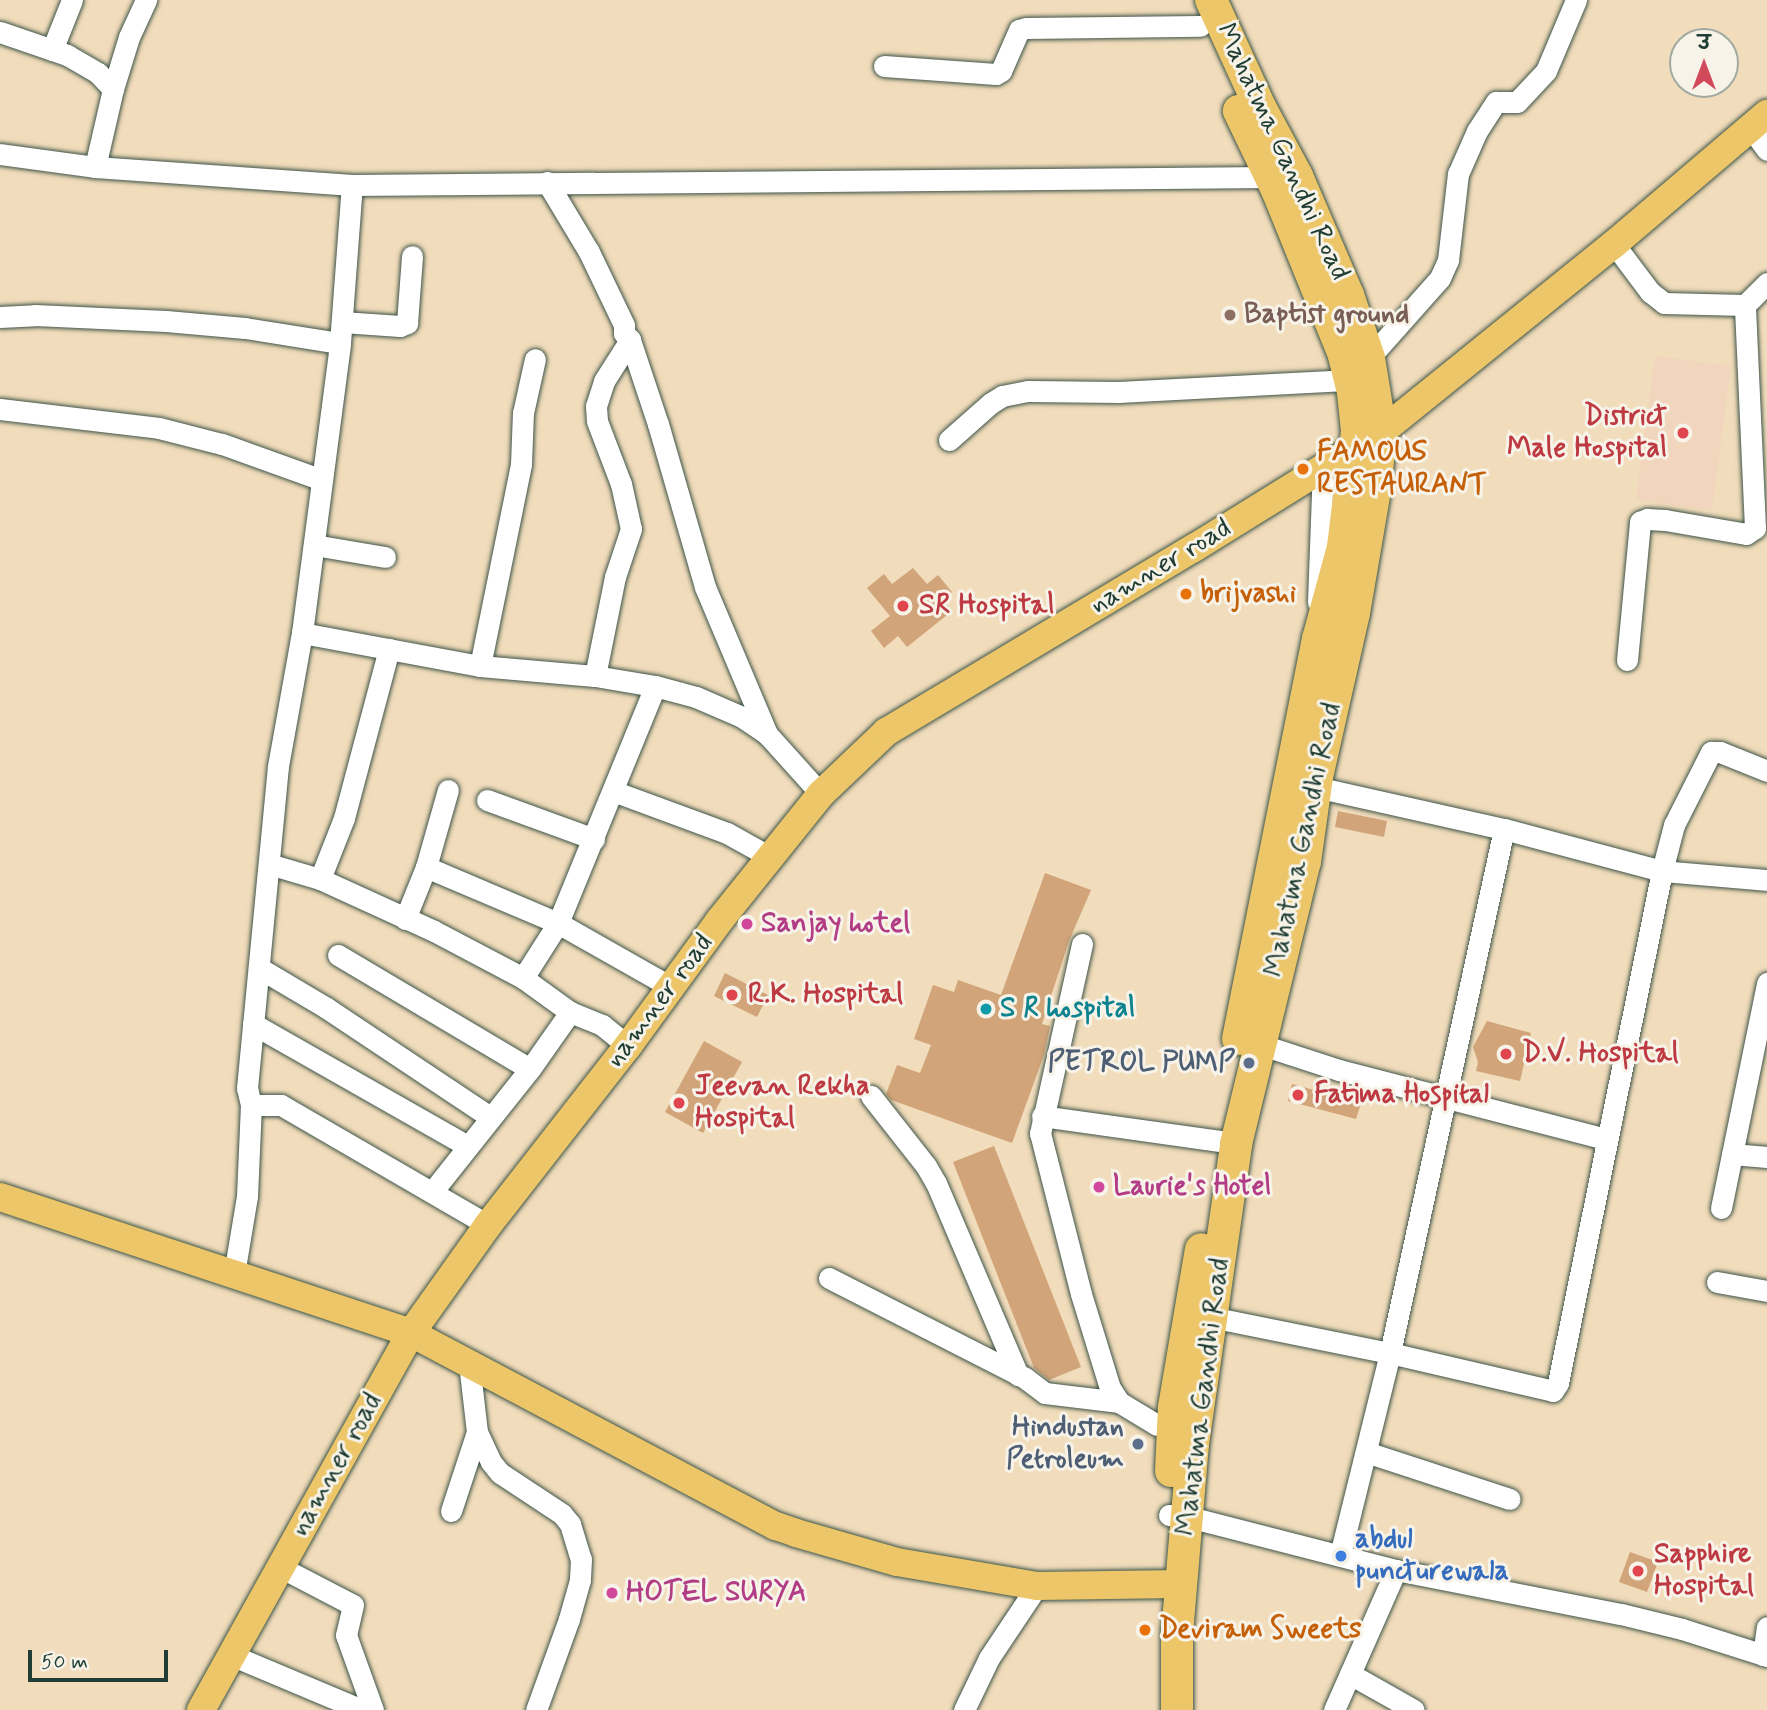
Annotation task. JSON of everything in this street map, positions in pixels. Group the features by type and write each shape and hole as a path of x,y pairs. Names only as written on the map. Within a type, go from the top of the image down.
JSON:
{"highway":[{"name":"Mahatma Gandhi Road","path":"1158,1710 1179,1516 1193,1444 1236,1144 1305,862 1316,788 1353,613 1375,490 1348,295 1297,176 1261,108 1200,9"},
{"name":"Mahatma Gandhi Road","path":"1200,9 1344,355 1359,369"},
{"name":"Mahatma Gandhi Road","path":"1179,1516 1174,1406 1220,1141 1317,646 1368,439"},
{"name":"Mahatma Gandhi Road","path":"1173,1583 1177,1634 1177,1710"}],"main road":[{"name":"namner road","path":"201,1710 411,1333 488,1225 821,794 886,732 1368,439 1614,244 1762,131"},
{"path":"0,1197 411,1333 776,1526 897,1562 1037,1586 1173,1583"}],"street":[{"path":"52,50 72,0"},
{"path":"96,167 113,89 129,37 146,0"},
{"path":"950,440 991,402 1014,393 1119,392 1359,369 1440,278 1448,260 1458,174 1477,131 1496,102 1517,102 1546,71 1576,0"},
{"path":"884,66 996,74 1001,71 1020,30 1026,28 1200,9"},
{"path":"0,32 52,50 98,73 113,89"},
{"path":"0,154 96,167 352,185 1270,177"},
{"path":"547,182 589,252 630,340 666,447 705,587 766,734"},
{"path":"234,1274 247,1196 251,1105 247,1088 278,766 302,633 314,545 341,332 352,185"},
{"path":"1614,244 1650,292 1664,303 1745,305 1767,283"},
{"path":"0,317 35,315 341,332 400,326 407,323 412,256"},
{"path":"1627,660 1640,522 1647,519 1665,520 1746,534 1755,528 1745,305"},
{"path":"595,676 615,577 631,529 621,484 597,421 596,406 604,381 630,340"},
{"path":"480,666 521,464 523,413 535,359"},
{"path":"0,409 159,428 222,444 322,480"},
{"path":"1317,646 1323,467"},
{"path":"314,545 385,557"},
{"path":"302,633 480,666 595,676 655,686 696,697 742,717 766,734 821,794"},
{"path":"320,879 344,818 389,649"},
{"path":"523,978 558,923 655,686"},
{"path":"1211,1317 1390,1353 1548,1392 1557,1387 1606,1139 1674,825 1710,752 1720,752 1767,771"},
{"path":"1316,788 1504,829 1662,871 1767,880"},
{"path":"405,919 426,867 448,790"},
{"path":"613,791 727,833 770,857"},
{"path":"487,800 594,839"},
{"path":"1340,1555 1390,1353 1504,829"},
{"path":"269,863 320,879 523,978 569,1012 603,1025 628,1046"},
{"path":"426,867 558,923 671,987"},
{"path":"1082,944 1040,1133 1081,1294 1110,1388 1119,1402"},
{"path":"338,954 530,1069"},
{"path":"259,968 325,1007 490,1117"},
{"path":"1721,1208 1767,983"},
{"path":"432,1192 466,1145 530,1069 569,1012"},
{"path":"253,1024 466,1145"},
{"path":"1257,1055 1339,1070 1606,1139"},
{"path":"872,1096 926,1166 936,1184 1018,1375"},
{"path":"251,1105 281,1105 488,1225"},
{"path":"1042,1116 1220,1141"},
{"path":"1732,1154 1767,1157"},
{"path":"829,1278 1018,1375 1036,1388 1056,1396 1119,1402 1157,1425"},
{"path":"1717,1282 1767,1291"},
{"path":"469,1363 477,1432 499,1473 562,1514 569,1524 581,1559 580,1580 569,1619 536,1710"},
{"path":"451,1511 477,1432"},
{"path":"1366,1452 1510,1499"},
{"path":"1179,1516 1396,1570 1682,1629 1765,1656 1767,1627"},
{"path":"280,1567 353,1605 346,1635 373,1710"},
{"path":"1334,1710 1396,1570"},
{"path":"964,1710 989,1658 1037,1586"},
{"path":"231,1655 362,1710"},
{"path":"1350,1674 1414,1710"}],"shaded area":[{"name":"District Male Hospital","path":"1655,356 1731,366 1712,510 1636,500"}],"building":[{"path":"913,568 927,584 938,575 952,592 943,599 952,611 907,647 898,636 884,648 871,631 890,616 867,588 884,574 892,584"},
{"path":"1338,811 1387,821 1384,837 1335,827"},
{"name":"S R hospital","path":"1045,873 1091,890 1069,941 1042,1024 1050,1026 1044,1055 1012,1143 891,1100 886,1094 897,1065 920,1073 931,1045 914,1039 933,985 954,992 958,980 1001,995"},
{"path":"725,973 768,995 757,1017 714,996"},
{"path":"1487,1021 1531,1033 1520,1081 1476,1071 1478,1062 1473,1047"},
{"path":"704,1041 742,1062 703,1133 665,1112"},
{"path":"1292,1084 1361,1103 1356,1119 1288,1101"},
{"path":"994,1146 1081,1367 1049,1380 1034,1368 953,1162"},
{"path":"1630,1552 1658,1562 1647,1592 1619,1582"}],"place":[{"name":"Baptist ground","path":"1230,315"},
{"name":"District Male Hospital","path":"1683,433"},
{"name":"FAMOUS RESTAURANT","path":"1303,469"},
{"name":"brijvashi","path":"1186,594"},
{"name":"SR Hospital","path":"903,606"},
{"name":"Sanjay hotel","path":"747,924"},
{"name":"R.K. Hospital","path":"732,995"},
{"name":"S R hospital","path":"986,1009"},
{"name":"D.V. Hospital","path":"1506,1054"},
{"name":"PETROL PUMP","path":"1249,1063"},
{"name":"Fatima Hospital","path":"1298,1095"},
{"name":"Jeevan Rekha Hospital","path":"679,1103"},
{"name":"Laurie's Hotel","path":"1099,1187"},
{"name":"Hindustan Petroleum","path":"1138,1444"},
{"name":"abdul puncturewala","path":"1341,1556"},
{"name":"Sapphire Hospital","path":"1638,1571"},
{"name":"HOTEL SURYA","path":"612,1593"},
{"name":"Deviram Sweets","path":"1145,1630"}]}
